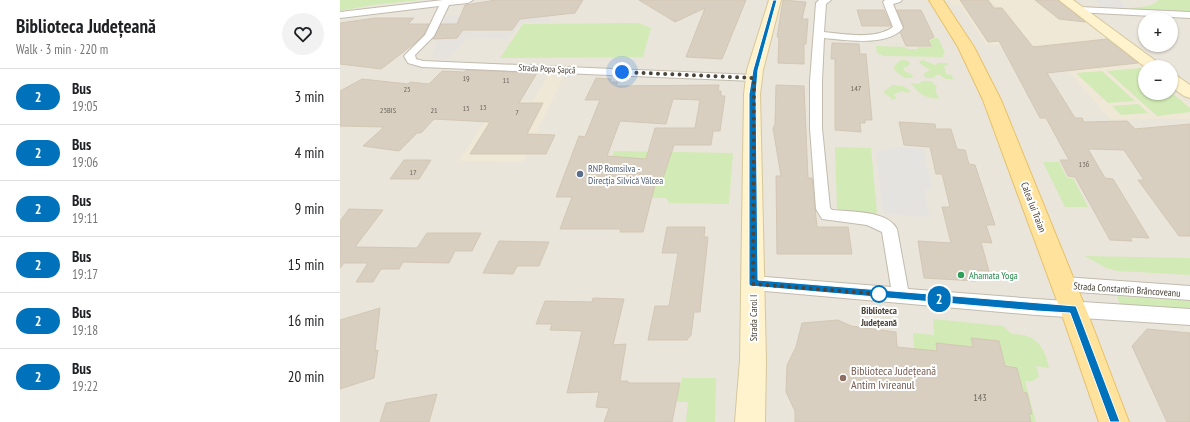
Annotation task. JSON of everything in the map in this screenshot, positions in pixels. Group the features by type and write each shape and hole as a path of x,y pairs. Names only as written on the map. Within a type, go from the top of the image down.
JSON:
{"main road":[{"name":"Calea lui Traian","path":"936,0 971,57 992,100 1064,284 1114,422"}],"street":[{"path":"340,15 468,0"},
{"name":"Strada Carol I","path":"750,422 753,360 754,78 775,0"},
{"path":"826,0 820,3 816,81 816,128 823,209 827,215 868,219 880,222 890,229 900,296"},
{"path":"819,35 875,37 894,32 898,28 888,2 897,0"},
{"path":"1066,0 1146,60"},
{"name":"Strada Popa Șapcă","path":"446,2 429,36 409,56 412,61 422,64 754,78"},
{"path":"1079,10 1190,15"},
{"path":"1178,84 1190,93"},
{"path":"753,284 1036,307 1190,317"},
{"name":"Strada Constantin Brâncoveanu","path":"1064,284 1190,294"}],"shaded area":[{"path":"422,0 1190,0 1190,422 340,422 340,11 373,5"},
{"path":"498,0 556,0 549,21 523,22 507,39 468,38 447,59 431,58 446,16 487,14"},
{"path":"949,0 1061,0 1138,62 1138,100 1178,100 1178,95 1190,105 1190,119 1110,119 1070,73 1039,44 986,45 960,5 952,5"},
{"path":"1096,0 1119,0 1126,7 1102,7"},
{"path":"549,74 564,75 523,162 459,161 498,101 533,101"},
{"path":"899,147 923,149 932,187 924,191 930,217 883,214 876,152"}],"green space":[{"path":"340,0 422,0 373,5 340,11"},
{"path":"1159,0 1190,0 1190,12 1132,9 1150,6"},
{"path":"638,23 651,28 643,57 500,58 523,24"},
{"path":"934,38 938,38 945,53 943,54 944,57 884,56 877,53 876,46 905,47 907,49 931,47 929,41"},
{"path":"901,60 906,60 910,63 908,66 903,68 913,76 912,78 905,78 895,71 894,66"},
{"path":"923,60 935,65 938,63 947,63 948,65 944,66 946,74 952,75 953,79 946,79 938,74 933,78 926,78 923,74 930,70 919,63"},
{"path":"1138,68 1138,99 1107,71"},
{"path":"1102,71 1135,101 1108,103 1076,73"},
{"path":"922,81 931,81 937,87 935,90 939,99 930,98 923,95 916,90 911,83 919,84"},
{"path":"893,85 903,86 911,91 907,93 902,91 893,95 897,98 893,100 883,92"},
{"path":"1178,98 1190,108 1190,112 1157,116 1139,100 1178,100"},
{"path":"1138,104 1148,113 1121,115 1112,106"},
{"path":"835,147 871,148 877,213 837,211"},
{"path":"614,151 733,153 729,204 669,203 666,198 600,197"},
{"path":"1043,162 1059,162 1067,178 1073,178 1088,207 1065,207"},
{"path":"1085,256 1190,258 1190,275 1118,271 1106,268"},
{"path":"1117,296 1190,301 1190,309 1120,304"},
{"path":"933,319 1003,326 1012,334 1024,335 1032,338 1040,345 1046,356 1049,368 1036,366 1039,377 1032,381 1025,381 1036,422 919,422 913,333 934,335"},
{"path":"682,378 716,378 715,422 686,422 688,402 676,402"}],"building":[{"path":"496,0 583,0 575,13 520,19 512,30 463,30 457,38 433,39 441,24 457,24 465,5"},
{"path":"639,0 746,0 722,59 686,57 705,8 675,22"},
{"path":"783,0 806,2 802,19 808,19 806,44 804,44 804,64 778,63 779,37 777,37"},
{"path":"960,0 988,0 994,8 1002,8 1033,47 1107,39 1138,63 1047,73 1075,118 1082,118 1084,122 1127,121 1135,129 1190,124 1190,236 1179,236 1138,180 1144,180 1124,150 1088,149 1105,178 1113,179 1149,238 1130,237 1132,241 1110,240 1075,177 1068,176 1060,160 1069,160 1046,118 1040,118 999,41 988,42"},
{"path":"1035,0 1058,0 1085,22 1059,19"},
{"path":"857,10 884,10 891,26 862,26"},
{"path":"897,10 921,10 934,37 928,40 931,46 906,46 900,32 904,27"},
{"path":"375,18 414,18 408,24 429,24 424,34 415,43 381,69 340,64 340,23"},
{"path":"832,43 859,44 860,54 866,54 872,120 865,120 865,123 860,123 861,132 835,130 835,59 831,59"},
{"path":"466,70 537,73 519,103 543,103 527,134 555,135 546,154 470,154 490,122 434,119 421,133 417,133 399,151 363,146 384,127 340,126 340,91 362,79 408,84 410,82 429,84 442,71 464,72"},
{"path":"596,78 611,79 610,82 618,82 616,86 719,85 718,91 721,91 721,96 725,96 720,131 713,131 711,145 674,145 662,181 656,181 643,232 620,232 621,229 560,229 572,197 556,197 579,136 585,137 600,100 585,100","holes":["673,99 700,100 695,128 655,128 646,159 607,156 620,121 666,124"]},
{"path":"776,85 804,86 808,178 812,178 817,227 848,227 852,254 777,254 776,176 781,176 773,128 775,124"},
{"path":"899,122 935,124 936,129 951,129 957,149 965,150 969,164 975,165 995,225 986,225 992,243 981,242 989,271 973,270 976,281 924,278 918,241 951,243 942,207 950,207 942,174 936,174 930,147 904,145"},
{"path":"404,160 431,160 419,179 390,179"},
{"path":"349,209 383,210 355,247 417,248 427,233 481,233 472,251 455,251 449,263 403,262 399,269 381,269 373,282 356,282 368,263 344,263 340,268 340,221"},
{"path":"667,227 705,227 704,237 708,237 700,312 694,312 691,335 687,340 648,340 655,306 669,306 678,253 662,253"},
{"path":"499,241 549,242 539,266 517,266 513,274 483,273"},
{"path":"593,298 624,299 613,345 626,344 620,381 628,381 628,383 680,383 672,422 604,422 609,408 596,407 599,392 567,393 582,331 550,330 552,324 536,324 545,301 592,302"},
{"path":"380,308 375,351 378,350 374,378 340,389 340,320"},
{"path":"838,320 851,326 896,332 897,347 937,351 936,343 973,347 971,338 999,341 1005,366 1017,368 1023,392 1027,393 1032,414 1029,414 1031,422 795,422 795,411 786,392 787,365 796,347 802,323"},
{"path":"1147,329 1190,333 1190,422 1167,422 1132,346"},
{"path":"437,394 429,422 380,422 386,403"}],"bus line":[{"name":"2","path":"775,0 755,70 752,94 753,284 1073,309 1114,422"}],"place":[{"name":"RNP Romsilva - Direcția Silvică Vâlcea","path":"580,174"},
{"name":"Ahamata Yoga","path":"961,275"},
{"name":"Biblioteca Județeană","path":"879,294"},
{"name":"Biblioteca Județeană Antim Ivireanul","path":"843,378"}],"route":[{"path":"622,72 754,78 752,94 753,284 879,294"}]}
